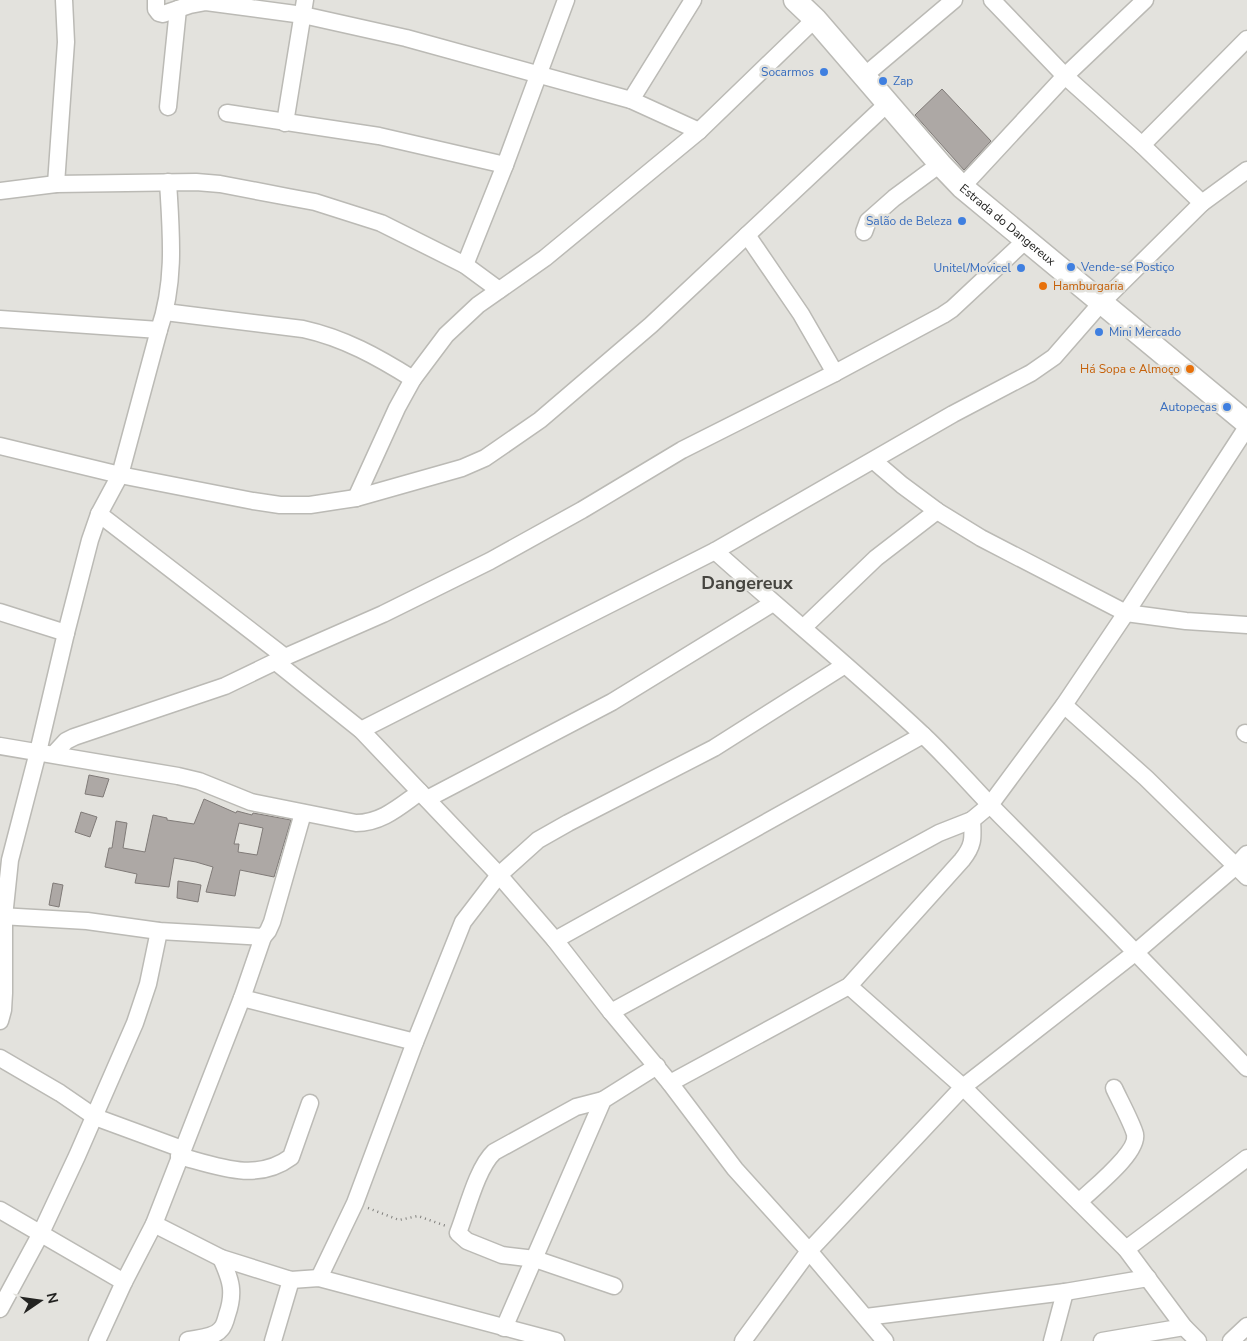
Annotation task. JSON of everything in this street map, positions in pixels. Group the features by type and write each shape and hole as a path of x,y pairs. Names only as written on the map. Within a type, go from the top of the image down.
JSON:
{"main road":[{"name":"Estrada do Dangereux","path":"806,7 962,188 1102,302 1247,425"}],"street":[{"path":"56,184 66,42 64,0"},
{"path":"156,0 156,9 159,13 163,14 206,2 304,8 631,100 699,131"},
{"path":"465,265 505,165 566,0"},
{"path":"631,100 693,0"},
{"path":"864,76 954,0"},
{"path":"992,0 1065,76 1142,145 1202,203"},
{"path":"962,188 1065,76 1145,0"},
{"path":"356,498 397,408 413,379 446,335 461,320 499,290 545,258 699,131 806,7"},
{"path":"284,123 304,8"},
{"path":"168,107 178,9"},
{"path":"1142,145 1247,39"},
{"path":"0,446 120,475 280,505 310,505 356,498 462,468 485,458 540,420 651,325 888,103"},
{"path":"227,113 397,139 505,165"},
{"path":"864,232 868,221 894,198 940,164"},
{"path":"361,730 715,551 953,414 1044,365 1102,302 1202,203 1243,179"},
{"path":"0,1022 4,993 2,916 10,860 46,753 66,633 90,540 99,514 120,475 165,312 172,262 168,182"},
{"path":"0,190 56,184 196,182 220,184 315,202 381,222 465,265 499,290"},
{"path":"747,235 801,314 835,372"},
{"path":"46,753 74,736 226,686 280,659 383,614 490,561 582,510 682,450 948,312 1026,240"},
{"path":"165,312 303,329 325,334 380,358 413,379"},
{"path":"0,318 159,330"},
{"path":"611,1012 939,834 972,820 990,805 1064,705 1126,613 1247,425"},
{"path":"874,461 936,511 980,538 1126,613 1186,621 1247,625"},
{"path":"804,627 876,558 936,511"},
{"path":"99,514 280,659 361,730 499,875 555,940 670,1083 735,1169 885,1341"},
{"path":"715,551 773,603 804,627 923,735 1247,1068"},
{"path":"0,746 178,776 251,802 356,823 367,823 377,820 612,702 773,603"},
{"path":"0,612 66,633"},
{"path":"319,1278 355,1203 415,1042 463,922 499,875 538,840 568,822 714,748 845,665"},
{"path":"743,1341 809,1252 962,1087 1243,866 1064,705"},
{"path":"555,940 923,735"},
{"path":"97,1341 124,1282 154,1224 242,998 263,937 272,922 304,813"},
{"path":"670,1083 849,986 970,851 973,842 972,820"},
{"path":"2,916 72,920 159,931 263,937"},
{"path":"0,1309 40,1235 95,1117 143,1000 159,931"},
{"path":"849,986 962,1087 1126,1249 1184,1327 1198,1341"},
{"path":"242,998 415,1042"},
{"path":"0,1058 60,1093 95,1117 181,1153 231,1170 245,1172 272,1167 291,1157 310,1103"},
{"path":"614,1286 534,1259 502,1256 468,1241 458,1232 486,1159 494,1152 576,1107 603,1100 656,1066"},
{"path":"1079,1202 1122,1161 1132,1148 1135,1135 1114,1088"},
{"path":"504,1328 603,1100"},
{"path":"1126,1249 1247,1158"},
{"path":"0,1210 40,1235 124,1282"},
{"path":"154,1224 221,1258 291,1280 319,1278 556,1341"},
{"path":"188,1340 206,1337 222,1329 232,1292 229,1276 221,1258"},
{"path":"232,1292 252,1268"},
{"path":"866,1317 1065,1292 1148,1278"},
{"path":"274,1341 291,1280"},
{"path":"1052,1341 1065,1292"},
{"path":"1231,1341 1247,1326"},
{"path":"1102,1341 1184,1327"}],"path":[{"path":"355,1203 399,1220 418,1216 455,1229 458,1232"}],"building":[{"path":"942,89 991,141 964,170 915,115"},
{"path":"89,775 109,779 103,797 85,794"},
{"path":"204,799 236,813 237,811 252,815 253,813 291,820 274,877 240,870 235,896 206,892 213,867 196,862 174,858 169,887 135,883 137,874 105,867 109,848 112,848 116,821 127,823 123,848 145,852 153,815 167,818 167,820 194,824","holes":["239,823 263,828 257,855 238,852 239,844 234,844"]},
{"path":"81,812 97,817 90,837 75,832"},
{"path":"178,881 201,885 198,902 177,898"},
{"path":"53,883 63,885 59,907 49,905"}],"place":[{"name":"Socarmos","path":"824,72"},
{"name":"Zap","path":"883,81"},
{"name":"Salão de Beleza","path":"962,221"},
{"name":"Vende-se Postiço","path":"1071,267"},
{"name":"Unitel/Movicel","path":"1021,268"},
{"name":"Hamburgaria","path":"1043,286"},
{"name":"Mini Mercado","path":"1099,332"},
{"name":"Há Sopa e Almoço","path":"1190,369"},
{"name":"Autopeças","path":"1227,407"}],"district":[{"name":"Dangereux","path":"747,583"}]}
